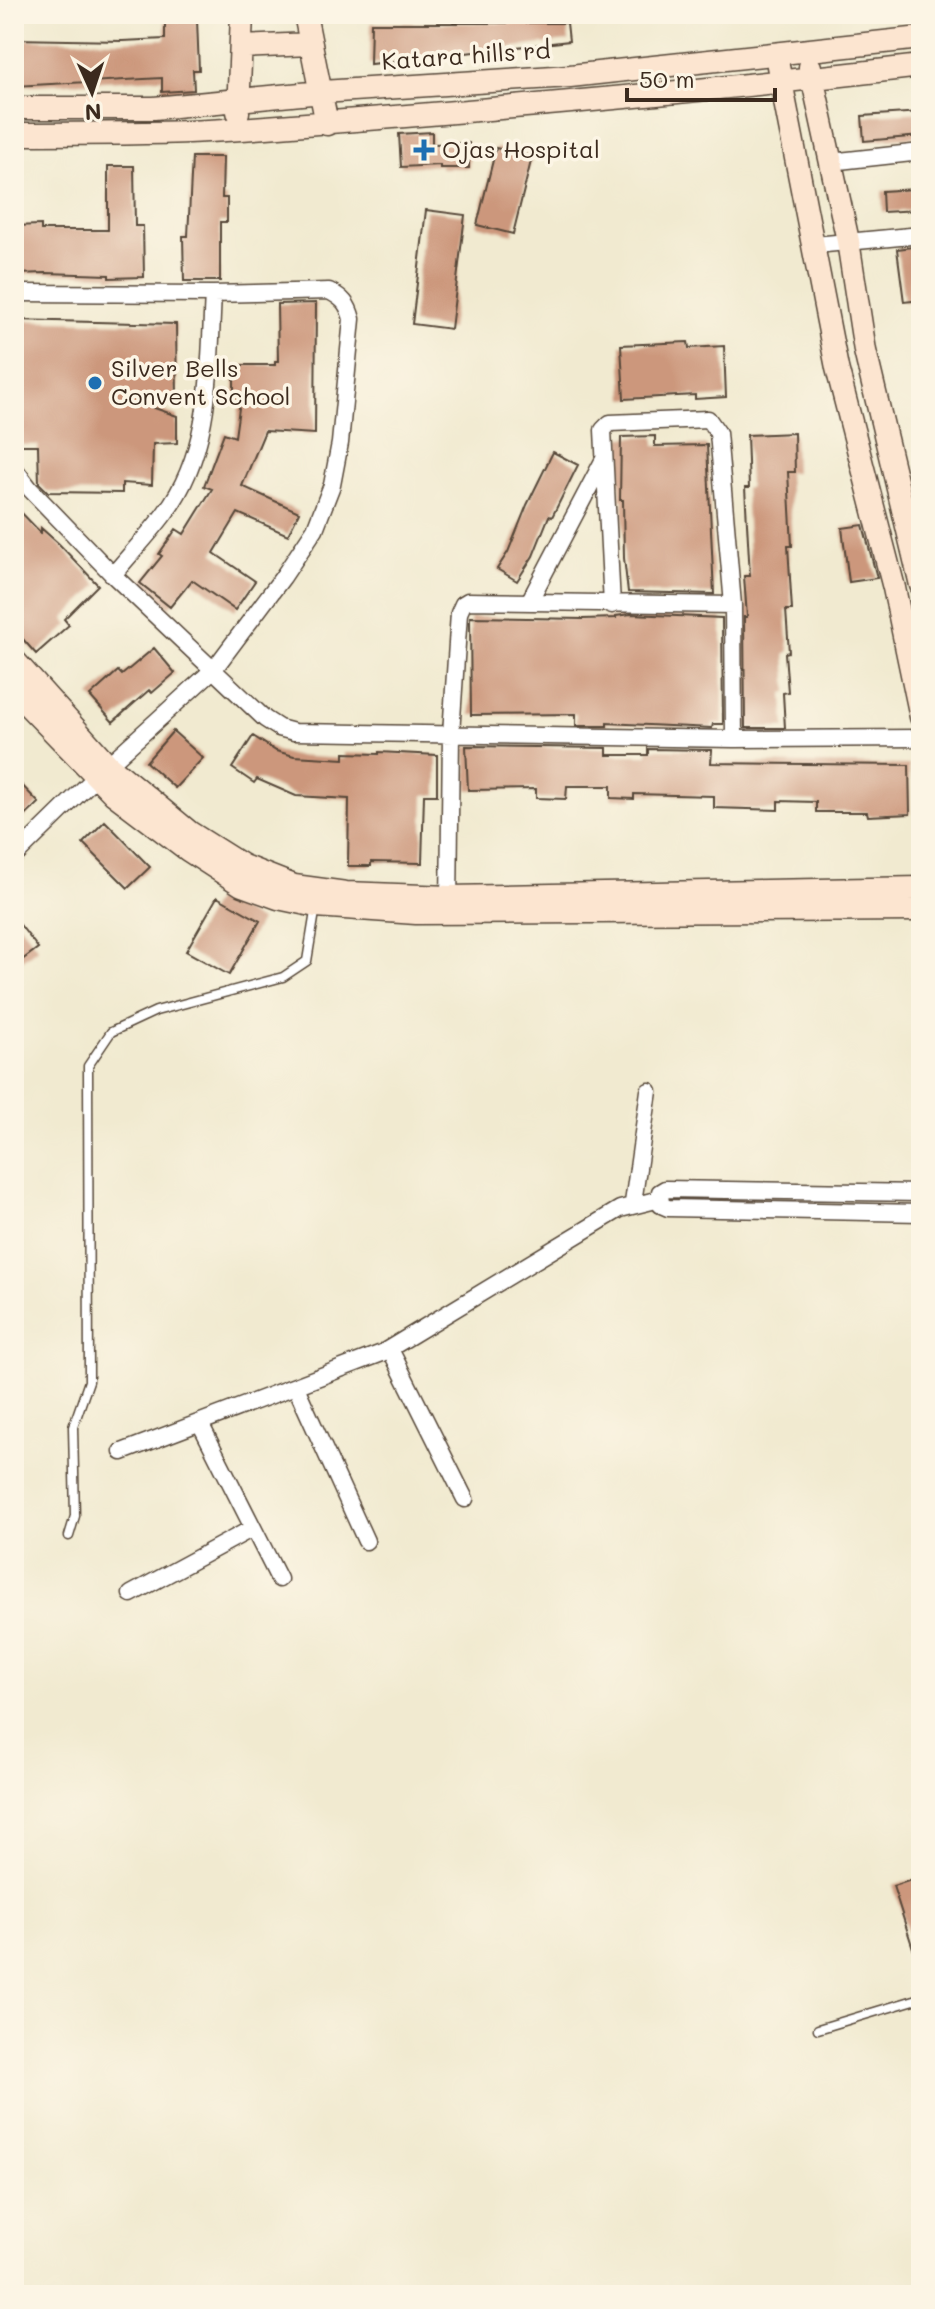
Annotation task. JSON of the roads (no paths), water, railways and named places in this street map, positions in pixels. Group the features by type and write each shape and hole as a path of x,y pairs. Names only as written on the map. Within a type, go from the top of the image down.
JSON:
{"street":[{"path":"237,129 242,14"},
{"path":"305,14 327,124"},
{"name":"Katara hills rd","path":"14,108 154,108 322,92 570,76 921,38"},
{"path":"241,47 311,44"},
{"path":"808,50 848,241 865,351 917,553 921,585"},
{"path":"776,54 837,368 887,556 921,717"},
{"path":"14,134 327,124 921,66"},
{"path":"830,162 921,152"},
{"path":"815,245 921,235"},
{"path":"14,293 329,291 349,306 352,319 337,457 332,485 315,529 214,669 103,770 14,857"},
{"path":"113,575 166,512 197,446 208,402 213,294"},
{"path":"612,605 602,435 610,423 703,418 713,422 718,433 733,605 734,739"},
{"path":"529,602 604,459"},
{"path":"14,468 30,489 113,575 265,719 279,728 294,732 734,739 921,738"},
{"path":"887,556 917,553"},
{"path":"449,905 451,734 461,607 468,601 733,605"},
{"path":"14,660 103,770 114,794 188,850 242,885 278,898 316,906 367,911 449,905 921,888"},
{"path":"14,691 103,770 189,832 243,866 278,881 320,891 449,905 921,910"},
{"path":"633,1203 649,1091"},
{"path":"921,1193 665,1189 660,1192 661,1205 668,1208 921,1213"},
{"path":"122,1452 390,1349 620,1209 633,1203 660,1199"},
{"path":"390,1349 465,1499"},
{"path":"296,1387 366,1541"},
{"path":"200,1423 279,1579"},
{"path":"131,1594 253,1528"}],"lane":[{"path":"69,1536 75,1516 73,1427 89,1381 88,1066 111,1032 156,1011 283,977 307,961 316,906"},
{"path":"818,2029 921,1998"}],"place":[{"name":"Ojas Hospital","path":"424,150"},
{"name":"Silver Bells Convent School","path":"95,383"}]}
